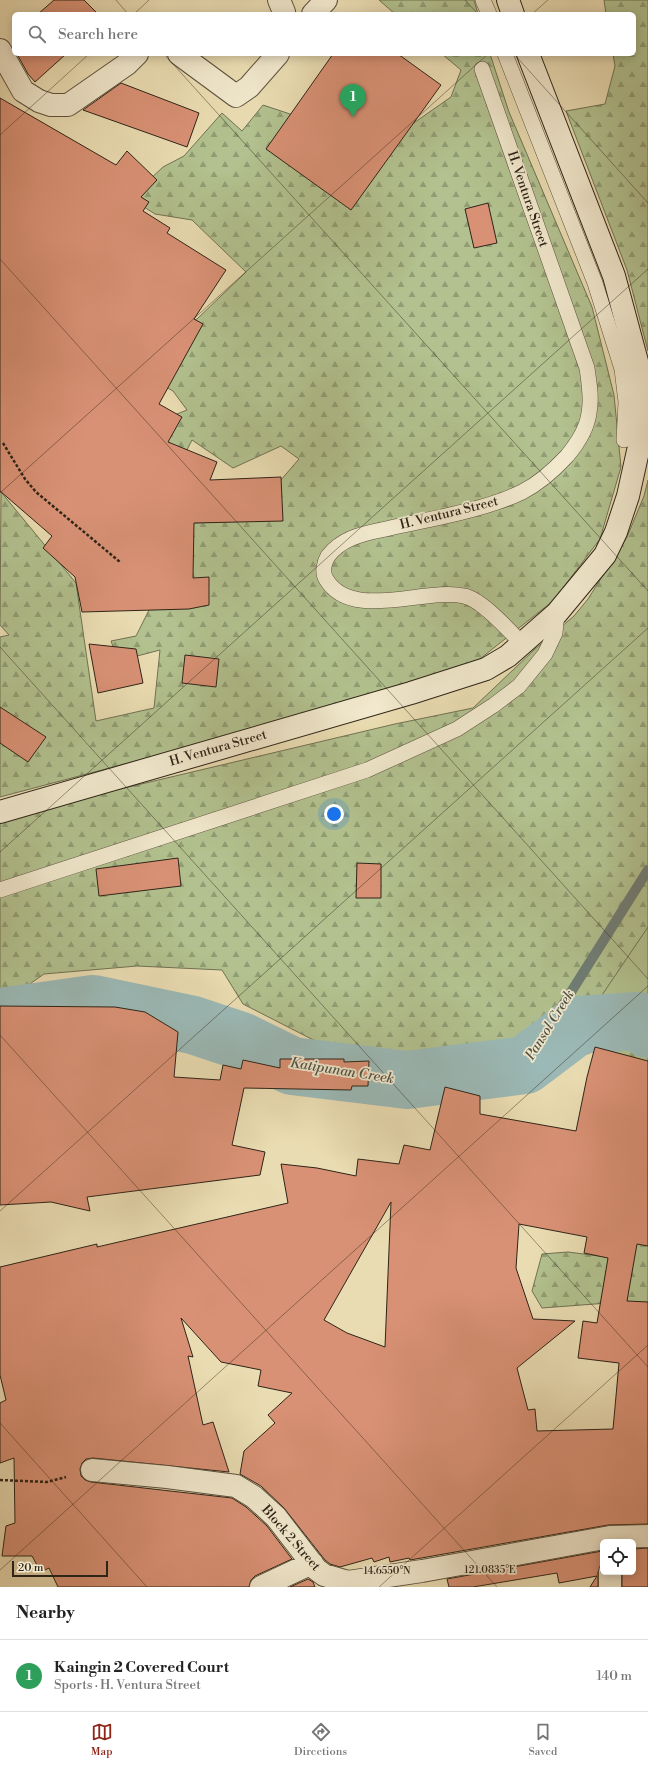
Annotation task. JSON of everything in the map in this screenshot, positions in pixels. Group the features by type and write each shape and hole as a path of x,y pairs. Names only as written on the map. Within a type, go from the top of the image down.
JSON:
{"street":[{"path":"316,12 326,0"},
{"path":"508,0 512,12"},
{"path":"0,50 22,91 38,101 51,105 68,106 127,64 135,56"},
{"path":"182,56 236,96 249,87 276,56"},
{"name":"H. Ventura Street","path":"0,812 462,678 491,666 508,656 557,613 605,555 619,525 628,496 640,442 639,369 614,276 529,56"},
{"name":"Block 2 Street","path":"92,1470 167,1476 236,1486 254,1497 276,1517 312,1563 324,1575 348,1585 422,1571 600,1542"},
{"name":"Block 2 Street","path":"620,1539 648,1536"},
{"path":"261,1587 312,1563"},
{"path":"610,1575 610,1587"}],"lane":[{"path":"483,0 488,12"},
{"path":"505,56 595,283 622,369 626,402 624,440"},
{"name":"H. Ventura Street","path":"482,69 587,368 590,395 589,414 582,435 571,451 552,472 522,492 488,505 376,531 346,540 333,550 325,561 324,575 331,588 349,598 369,601 442,595 465,596 478,603 506,627 522,644"},
{"path":"0,890 367,770 457,729 494,706 519,686 545,654 555,633 557,613"}],"path":[{"path":"3,443 25,479 36,492 120,562"},
{"path":"0,1480 47,1482 92,1470"}],"green space":[{"path":"379,0 474,0 477,12 393,12"},
{"path":"604,0 648,0 648,351 627,270 566,111 605,104 615,66 613,56 636,56 636,12 606,12"},
{"path":"444,56 491,56 509,112 592,307 614,395 621,467 600,539 553,601 476,662 377,697 0,797 0,637 9,635 0,625 1,492 76,583 96,721 154,708 160,650 118,661 111,641 136,636 154,600 171,524 279,519 280,481 299,459 281,446 233,468 192,440 169,486 164,419 187,410 173,391 148,377 167,330 197,319 246,272 192,220 155,214 130,198 163,167 184,156 222,113 242,131 263,105 293,115 398,134 451,97 461,70"},
{"path":"648,480 648,1082 623,1073 594,1051 538,1074 335,1051 243,1004 222,970 137,966 44,974 0,1005 0,823 78,799 395,724 473,708 534,650 574,616 588,599 627,537 644,496"},
{"path":"648,927 648,1057 579,1029"},
{"path":"648,1230 648,1304 621,1302 542,1308 532,1291 542,1254 568,1252 622,1259"}],"building":[{"path":"54,0 84,0 96,12 40,12"},
{"path":"18,56 64,56 35,82 28,74"},
{"path":"332,56 401,56 441,85 351,210 266,149"},
{"path":"121,83 199,113 187,147 83,110"},
{"path":"0,98 116,165 127,151 157,180 141,197 149,202 143,211 170,228 167,233 226,270 194,319 203,324 159,404 182,417 168,442 217,462 210,480 281,477 283,521 194,523 193,578 209,577 209,605 189,609 82,612 75,577 43,548 52,536 0,491"},
{"path":"488,203 497,243 474,248 465,209"},
{"path":"89,644 136,649 143,683 98,693"},
{"path":"185,655 219,659 216,687 182,683"},
{"path":"0,707 46,737 28,762 0,743"},
{"path":"178,858 181,886 99,896 96,869"},
{"path":"357,863 381,864 381,898 356,898"},
{"path":"0,1006 115,1007 145,1012 178,1032 174,1077 220,1080 223,1065 241,1069 243,1060 280,1068 280,1059 344,1059 344,1062 369,1061 368,1086 352,1086 351,1090 244,1088 232,1145 265,1152 260,1175 87,1197 90,1211 51,1202 0,1205"},
{"path":"595,1047 648,1061 648,1246 637,1244 627,1301 648,1302 648,1524 608,1525 410,1560 409,1558 390,1562 389,1557 374,1562 372,1558 340,1567 330,1564 325,1560 284,1508 261,1486 240,1474 244,1451 275,1423 268,1415 292,1393 258,1386 261,1370 221,1362 181,1318 193,1357 188,1356 203,1425 213,1422 229,1472 93,1458 86,1459 82,1463 80,1469 81,1476 85,1480 91,1482 232,1498 246,1507 267,1526 292,1559 255,1576 251,1580 249,1587 58,1587 49,1568 41,1572 32,1556 2,1556 6,1526 15,1523 14,1458 0,1463 0,1403 6,1400 0,1375 0,1267 97,1244 97,1247 288,1203 281,1164 317,1168 356,1176 358,1159 399,1164 404,1145 430,1150 445,1087 480,1096 480,1114 576,1131","holes":["391,1202 385,1347 347,1333 324,1320","519,1224 587,1237 584,1253 608,1258 597,1323 583,1321 578,1358 619,1363 613,1429 537,1431 535,1409 528,1410 517,1368 575,1321 533,1319 516,1268"]},
{"path":"648,1548 648,1587 622,1587 622,1575 636,1575 636,1549"},
{"path":"600,1551 598,1587 590,1587 597,1576 559,1583 557,1573 473,1587 449,1587 447,1579"},
{"path":"308,1579 313,1582 315,1587 290,1587"}],"waterway":[{"name":"Pansol Creek","path":"525,1065 648,870"},
{"name":"Katipunan Creek","path":"0,1017 93,1004 193,1025 241,1041 292,1066 407,1080 525,1065 578,1025 638,1021 648,1029"}],"place":[{"name":"Kaingin 2 Covered Court","path":"353,117"}]}
